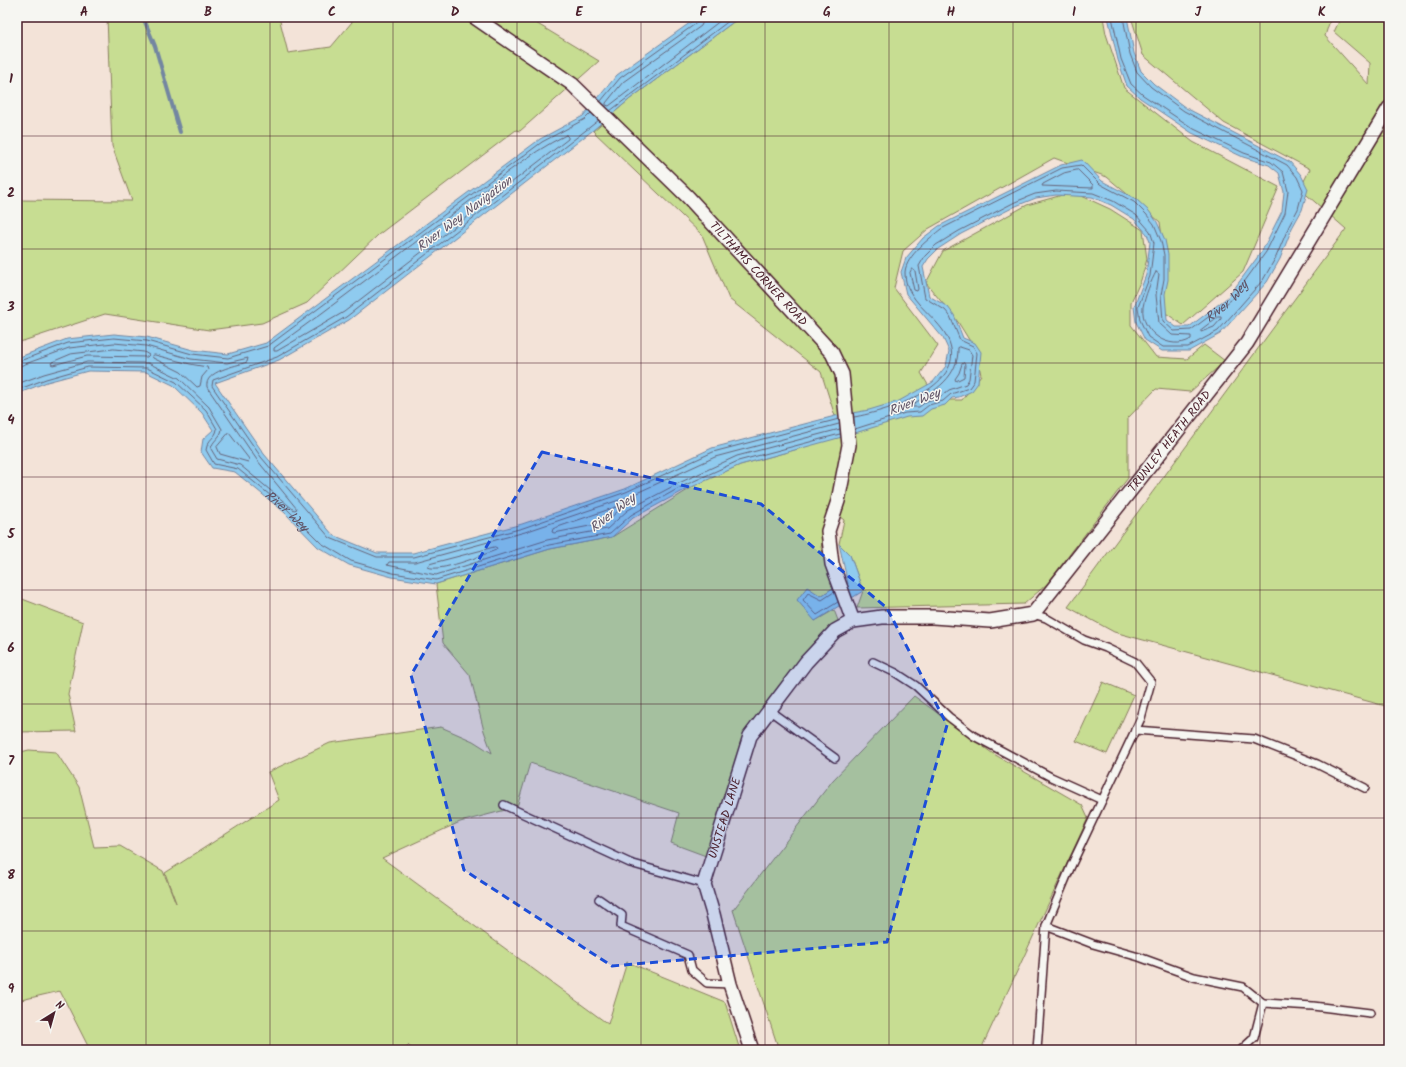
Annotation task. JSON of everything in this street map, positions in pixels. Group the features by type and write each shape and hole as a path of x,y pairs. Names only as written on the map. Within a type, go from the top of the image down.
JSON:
{"street":[{"name":"TILTHAMS CORNER ROAD","path":"474,17 572,84 688,197 832,353 842,374 849,446 838,501 828,531 832,564 853,621"},
{"name":"TRUNLEY HEATH ROAD","path":"1033,614 1247,343 1389,108"},
{"path":"853,621 882,617 933,617 990,621 1033,614"},
{"name":"UNSTEAD LANE","path":"704,884 750,736 806,662 835,631 853,621"},
{"path":"704,884 730,984 752,1050"}],"lane":[{"path":"1033,614 1046,618 1084,640 1106,648 1135,662 1152,682 1141,718 1102,800 1046,926 1037,1050"},
{"path":"873,662 896,673 916,686 949,717 974,736 1051,777 1102,800"},
{"path":"770,711 835,758"},
{"path":"1135,730 1254,739 1317,764 1364,788"},
{"path":"504,805 630,863 704,884"},
{"path":"599,898 622,914 621,926 688,955 692,970 707,983 730,984"},
{"path":"1046,926 1093,944 1139,957 1194,976 1243,987 1262,1004 1313,1006 1370,1013"},
{"path":"1241,1050 1254,1038 1262,1004"}],"highlighted area":[{"path":"542,452 761,504 887,608 947,725 887,942 612,966 464,870 411,675"}],"green space":[{"path":"107,17 279,17 288,53 331,47 352,22 351,17 526,17 599,61 520,131 516,130 378,235 307,303 262,323 209,330 105,314 17,343 17,200 132,201 112,146"},
{"path":"740,17 1103,17 1106,34 1124,88 1193,142 1279,187 1243,272 1183,325 1160,309 1167,273 1160,222 1107,177 1054,158 928,229 903,251 894,288 938,346 921,373 937,400 962,400 981,375 976,351 958,322 926,283 943,251 1027,205 1073,192 1110,209 1143,230 1147,259 1141,280 1131,302 1131,325 1156,357 1187,359 1204,345 1225,361 1190,392 1156,389 1128,418 1128,478 1047,584 1024,604 857,608 863,591 850,555 839,544 844,520 826,506 831,515 821,547 833,588 821,596 815,621 834,610 839,623 814,642 743,741 706,856 671,843 679,813 530,763 517,807 460,822 382,858 608,1024 627,962 725,1002 740,1050 413,1050 408,1045 406,1050 90,1050 60,991 17,1001 17,753 29,750 56,752 79,787 94,847 120,846 163,871 176,903 165,873 279,800 268,772 330,743 441,727 473,741 492,753 484,731 470,675 443,643 436,584 550,549 612,537 699,483 740,465 794,450 861,426 835,416 821,372 729,299 702,235 593,131 630,99"},
{"path":"1131,17 1331,17 1325,36 1369,85 1370,63 1334,32 1341,17 1389,17 1389,707 1114,632 1068,607 1346,229 1300,189 1310,169 1224,123 1143,55"},
{"path":"17,597 83,622 68,694 76,731 17,732"},
{"path":"1103,682 1134,695 1107,754 1076,741"},
{"path":"914,696 992,753 1082,805 1088,818 982,1047 983,1050 779,1050 733,910 833,780"}],"water":[{"path":"698,17 740,17 630,99 592,131 349,320 279,360 215,383 264,454 333,535 377,553 413,553 522,524 625,489 712,448 835,416 869,410 899,401 933,382 946,366 949,351 943,338 906,294 901,272 906,258 923,238 939,226 1061,165 1082,160 1102,181 1136,199 1149,211 1157,222 1165,240 1168,255 1168,280 1165,294 1167,320 1176,327 1189,327 1228,297 1262,251 1282,211 1284,192 1279,173 1269,165 1243,157 1192,133 1140,98 1127,86 1118,60 1108,17 1127,17 1134,53 1141,71 1154,84 1186,108 1290,162 1301,175 1308,189 1302,210 1292,228 1280,259 1267,282 1220,334 1189,351 1162,351 1145,340 1136,322 1134,307 1146,275 1150,242 1147,234 1134,219 1111,205 1092,197 1056,195 1036,198 1016,206 961,234 938,249 928,259 923,267 929,296 948,307 954,315 963,338 975,343 981,352 978,383 972,391 959,397 952,398 945,405 931,409 922,416 907,417 842,437 740,465 683,491 633,518 612,537 550,549 436,584 392,577 349,565 318,547 284,512 235,472 212,468 201,452 203,439 213,430 202,413 173,385 146,372 88,371 47,382 17,394 17,358 67,339 114,334 147,337 193,350 228,354 266,343 540,139 583,116 617,75"},
{"path":"839,544 850,555 863,591 815,621 797,600 807,587 821,596 833,588 848,584"}],"waterway":[{"path":"143,17 155,46 180,132"}],"water label":[{"name":"River Wey Navigation","path":"464,213"},
{"name":"River Wey","path":"1225,299"},
{"name":"River Wey","path":"914,401"},
{"name":"River Wey","path":"289,508"},
{"name":"River Wey","path":"612,512"}]}
